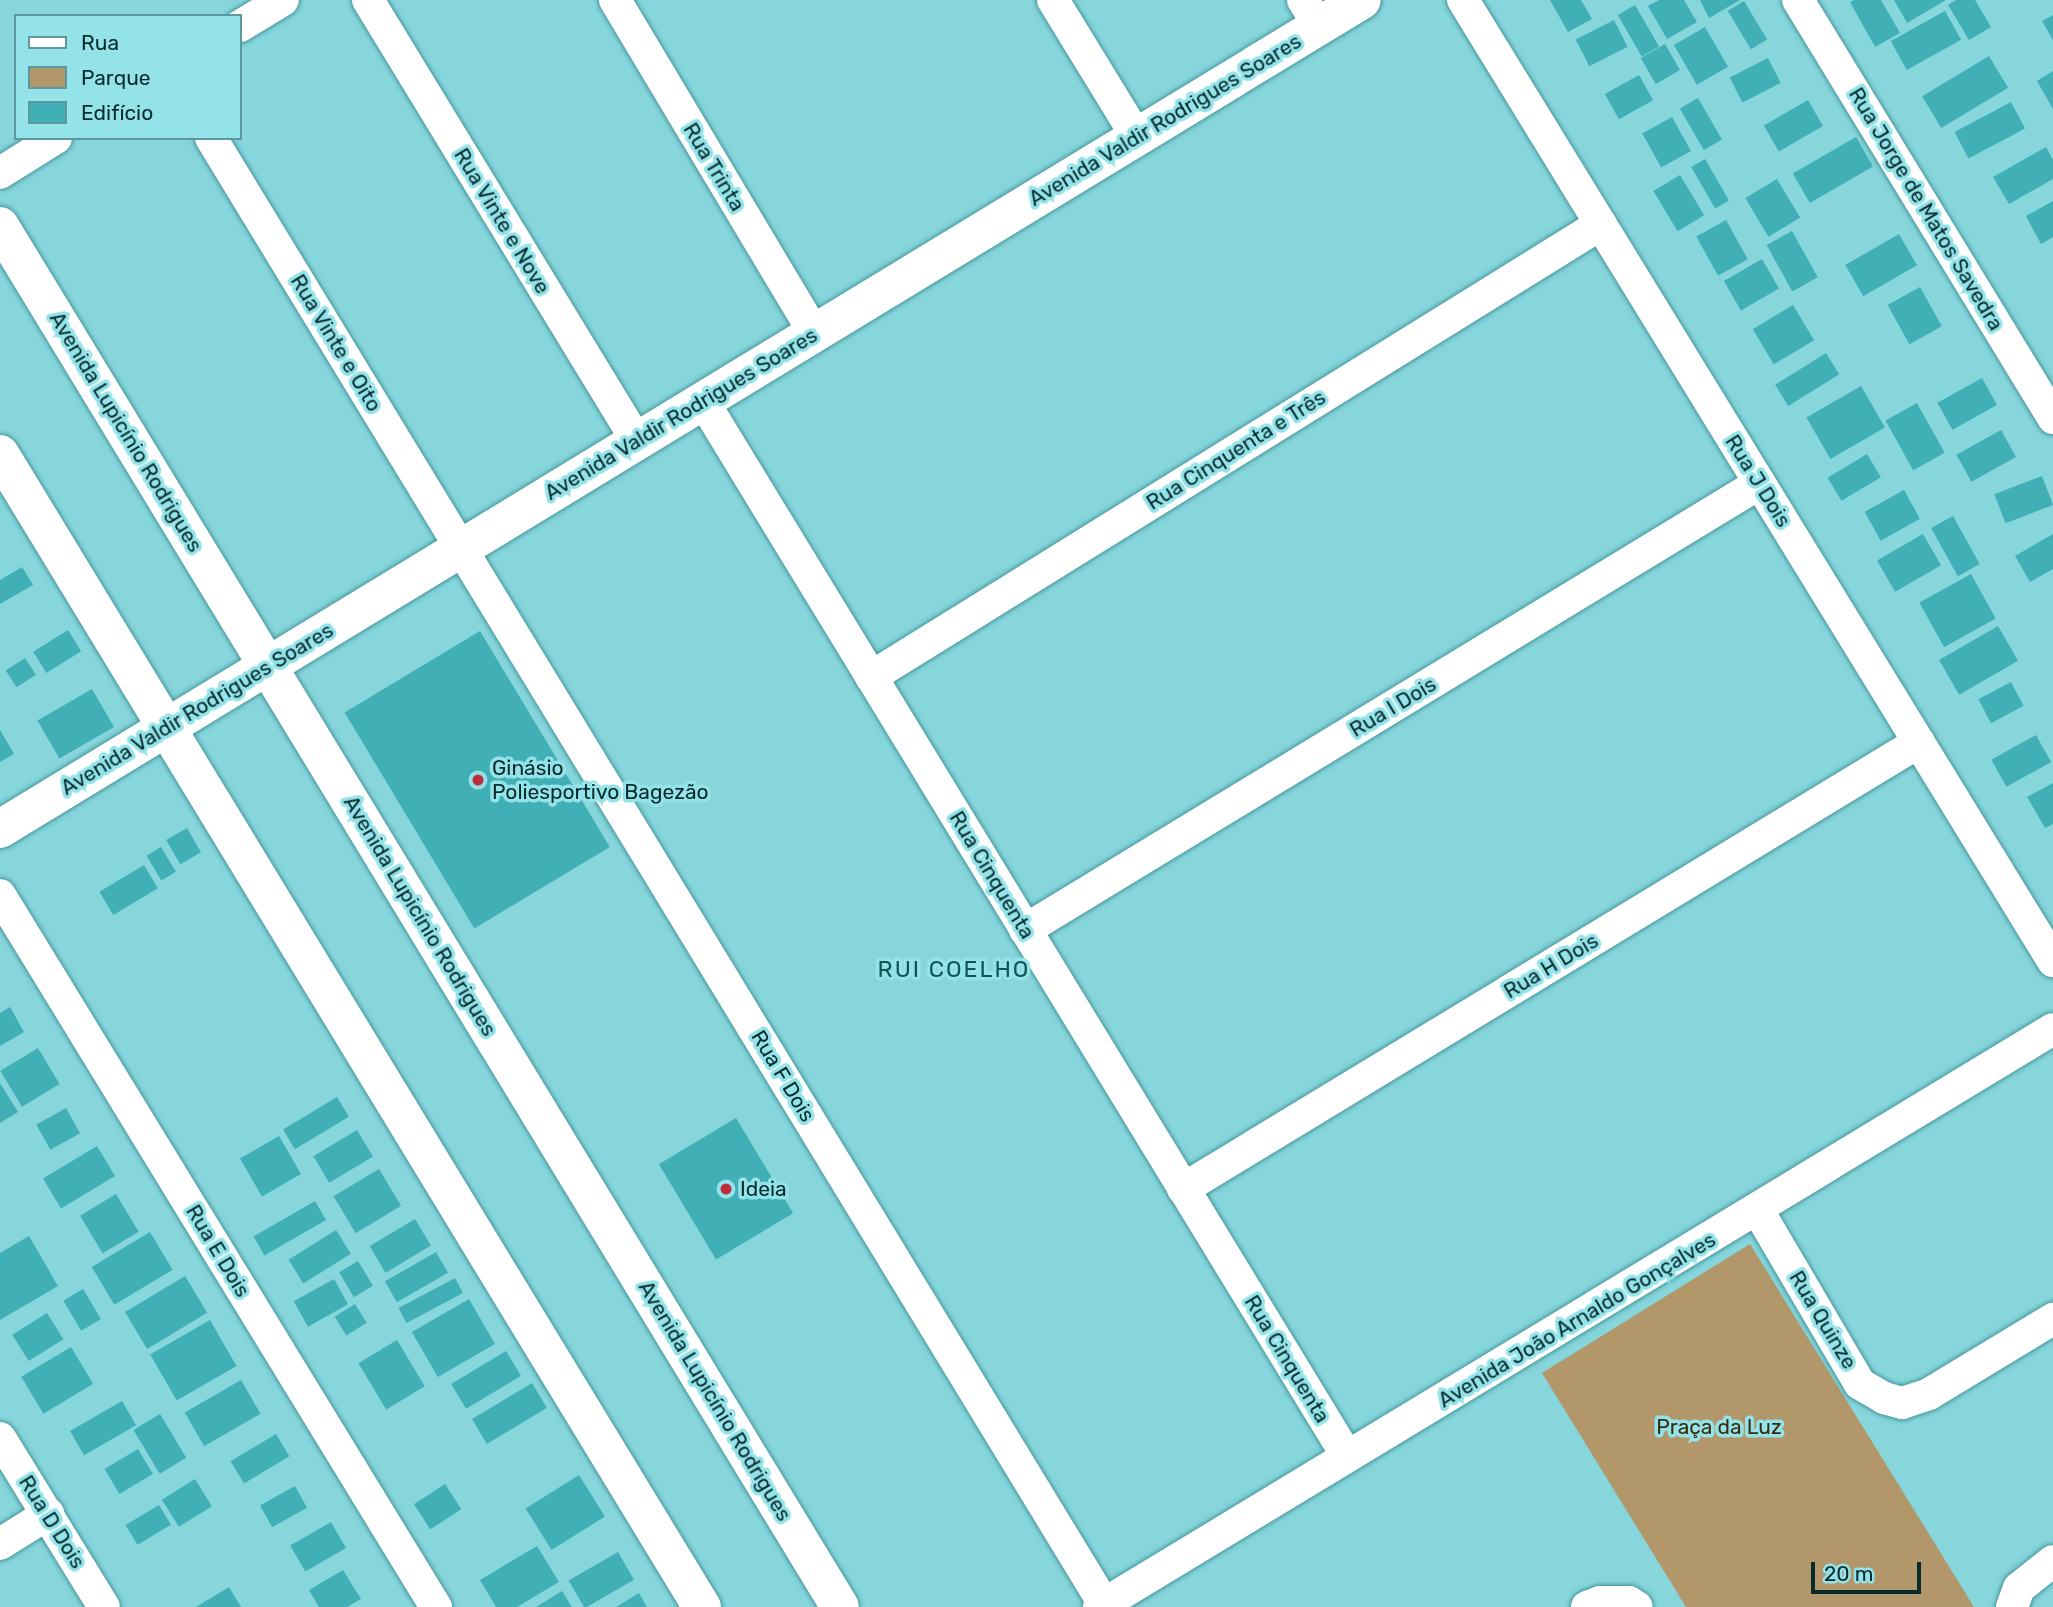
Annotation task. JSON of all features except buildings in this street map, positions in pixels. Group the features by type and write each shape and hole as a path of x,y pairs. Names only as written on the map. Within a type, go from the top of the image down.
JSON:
{"street":[{"path":"242,25 283,0"},
{"name":"Rua Vinte e Nove","path":"368,0 637,441"},
{"name":"Rua Trinta","path":"615,0 814,333"},
{"path":"1053,0 1137,137"},
{"name":"Avenida Valdir Rodrigues Soares","path":"0,829 1137,137 1311,13 1362,0"},
{"name":"Rua J Dois","path":"1463,0 2053,961"},
{"name":"Rua Jorge de Matos Savedra","path":"1798,0 2053,418"},
{"path":"0,173 53,140"},
{"name":"Rua Vinte e Oito","path":"212,140 461,548"},
{"name":"Rua Cinquenta e Três","path":"871,677 1601,224"},
{"name":"Avenida Lupicínio Rodrigues","path":"0,226 841,1607"},
{"name":"Rua Cinquenta","path":"703,401 1347,1457"},
{"path":"0,454 702,1607"},
{"name":"Rua I Dois","path":"1026,930 1760,483"},
{"name":"Rua F Dois","path":"461,548 1102,1606"},
{"name":"Rua H Dois","path":"1183,1189 1919,742"},
{"name":"Rua E Dois","path":"0,895 436,1607"},
{"name":"Avenida João Arnaldo Gonçalves","path":"1102,1606 1759,1212 2053,1029"},
{"name":"Rua Quinze","path":"1759,1212 1860,1384 1884,1398 1902,1403 1929,1394 2053,1319"},
{"name":"Rua D Dois","path":"0,1438 104,1607"},
{"path":"0,1544 48,1514"},
{"path":"2012,1607 2018,1588 2053,1561"},
{"path":"1587,1607 1629,1602 1637,1607"}],"green space":[{"name":"Praça da Luz","path":"1750,1244 1974,1607 1686,1607 1542,1373"}],"place":[{"name":"Ginásio Poliesportivo Bagezão","path":"478,780"},
{"name":"Ideia","path":"726,1189"}],"district":[{"name":"RUI COELHO","path":"954,969"}]}
